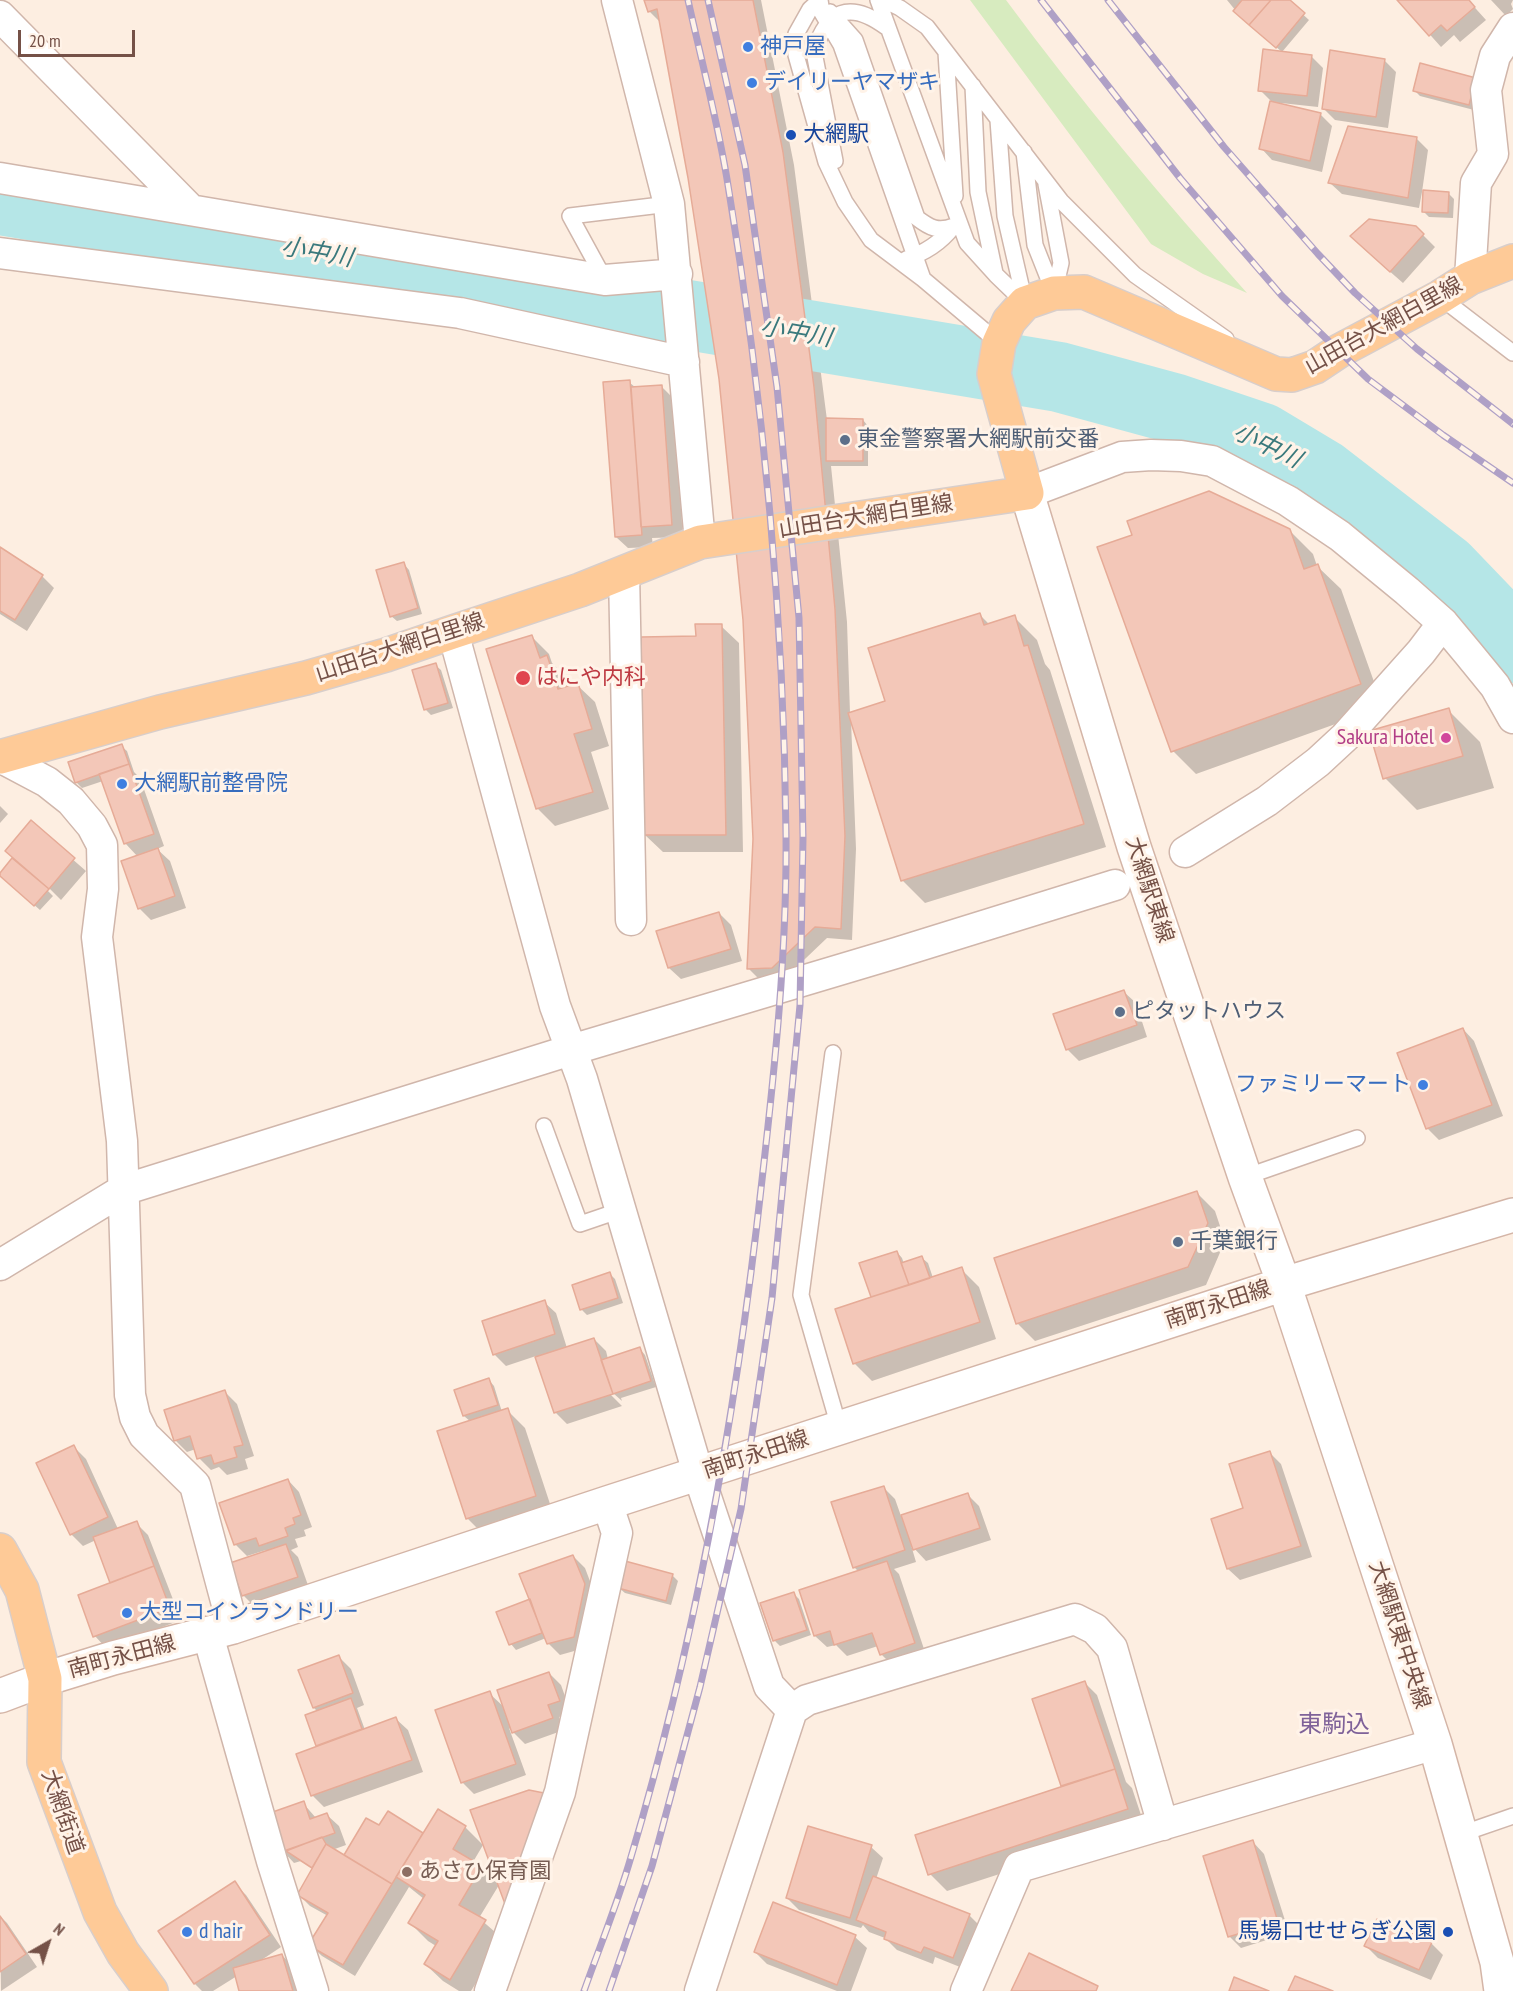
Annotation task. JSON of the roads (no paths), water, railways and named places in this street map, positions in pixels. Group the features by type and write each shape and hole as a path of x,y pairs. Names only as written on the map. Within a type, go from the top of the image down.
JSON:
{"main road":[{"name":"山田台大網白里線","path":"1040,298 1084,292 1276,374 1292,375 1314,367 1470,278 1513,261"},
{"path":"1027,493 994,374 999,343 1009,321 1040,298"},
{"name":"山田台大網白里線","path":"0,757 160,712 306,678 386,655 580,590 700,542 1027,493"},
{"name":"大網街道","path":"0,1550 21,1590 45,1679 44,1762 100,1912 123,1953 151,1991"}],"street":[{"path":"617,0 669,204 700,542"},
{"path":"0,16 190,208"},
{"path":"1470,278 1476,183 1493,154 1486,90 1495,56 1513,28"},
{"path":"0,178 190,208 604,280 677,274"},
{"path":"0,253 460,313 684,362"},
{"path":"1027,493 1122,457 1151,454 1212,461 1288,501 1340,536 1407,591 1443,623 1495,686 1513,718"},
{"name":"大網駅東線","path":"1027,493 1134,847 1245,1177 1284,1284"},
{"path":"624,572 631,920"},
{"path":"1185,852 1267,801 1318,762 1345,737 1421,652 1443,623"},
{"path":"453,632 555,1006 582,1079 698,1473 769,1686 792,1710"},
{"path":"0,757 47,782 71,801 92,826 102,845 104,889 97,937 122,1141 130,1395 135,1417 144,1435 195,1485 221,1631 272,1861 313,1991"},
{"path":"0,1264 123,1190 571,1050 1114,885"},
{"name":"南町永田線","path":"0,1696 113,1658 221,1631 839,1427 1284,1284 1513,1215"},
{"name":"大網駅東中央線","path":"1284,1284 1435,1744 1497,1962 1501,1991"},
{"path":"490,1991 560,1792 616,1533 607,1503"},
{"path":"700,1991 792,1710 807,1700 1075,1619 1095,1629 1112,1648 1163,1825"},
{"path":"966,1991 1019,1868 1435,1744"}],"lane":[{"path":"923,279 922,252 910,240 841,45 820,0 810,9 796,34 796,55 826,162 845,202 871,240 923,279 999,343"},
{"path":"878,0 955,220 967,243 996,275 1040,298"},
{"path":"884,0 927,27 1061,201 1135,275 1276,374"},
{"path":"845,202 814,52 819,37 830,19 844,9 858,9 872,15 888,29"},
{"path":"830,19 855,40 917,218 932,229 942,231 955,220"},
{"path":"899,261 922,252 943,239 955,220 946,52"},
{"path":"973,86 978,192 996,275"},
{"path":"998,120 1005,216 1040,298"},
{"path":"1024,152 1040,298"},
{"path":"1040,298 1061,263 1046,181"},
{"path":"604,280 570,216 669,204"},
{"path":"1440,297 1513,353"},
{"path":"833,1053 801,1295 839,1427"},
{"path":"544,1126 580,1224 621,1210"},
{"path":"1245,1177 1357,1138"},
{"path":"1461,1834 1513,1816"}],"waterway":[{"name":"小中川","path":"0,200 1059,377 1173,408 1262,438 1322,474 1445,569 1493,619 1513,648"}],"railway":[{"path":"584,1991 626,1874 655,1774 695,1606 712,1521 752,1265 771,1094 782,965 786,878 784,753 781,670 769,506 740,260 714,112 688,0"},
{"path":"609,1991 652,1866 700,1687 741,1509 772,1298 800,1005 803,838 799,618 777,387 745,165 708,0"},
{"path":"1041,0 1180,178 1282,296 1368,379 1513,483"},
{"path":"1108,0 1224,147 1355,293 1417,349 1513,424"}],"place":[{"name":"神戸屋","path":"748,47"},
{"name":"デイリーヤマザキ","path":"752,83"},
{"name":"大網駅","path":"791,135"},
{"name":"東金警察署大網駅前交番","path":"845,440"},
{"name":"はにや内科","path":"523,678"},
{"name":"Sakura Hotel","path":"1446,738"},
{"name":"大網駅前整骨院","path":"122,784"},
{"name":"ピタットハウス","path":"1120,1012"},
{"name":"ファミリーマート","path":"1423,1085"},
{"name":"千葉銀行","path":"1178,1242"},
{"name":"大型コインランドリー","path":"127,1613"},
{"name":"あさひ保育園","path":"407,1872"},
{"name":"d hair","path":"187,1932"},
{"name":"馬場口せせらぎ公園","path":"1448,1932"}],"district":[{"name":"東駒込","path":"1334,1725"}]}
